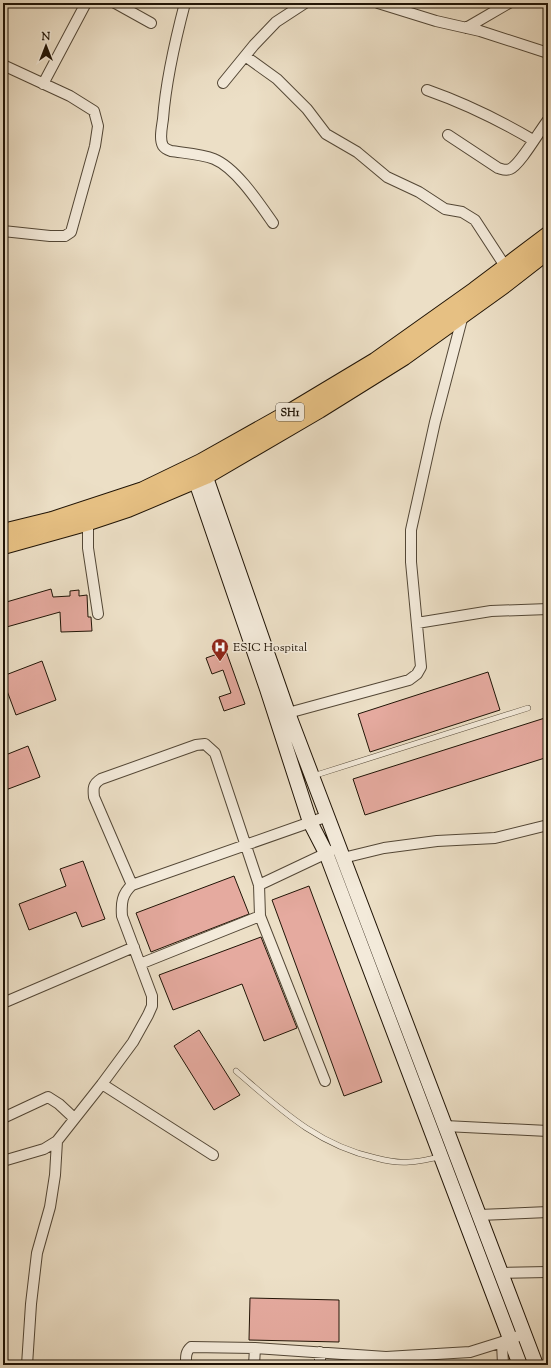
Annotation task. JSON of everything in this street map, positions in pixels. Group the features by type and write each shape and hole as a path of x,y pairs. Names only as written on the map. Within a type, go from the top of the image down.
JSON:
{"main road":[{"name":"SH1","path":"198,472 290,412 375,361 475,290 548,235"},
{"name":"SH1","path":"3,546 88,515 143,490 198,472 319,410 404,357 548,251"},
{"path":"198,472 536,1365"},
{"path":"198,472 310,822 326,853 441,1156 506,1340 520,1365"},
{"name":"SH1","path":"3,532 52,520 88,515"}],"street":[{"path":"43,84 86,3"},
{"path":"114,3 151,23"},
{"path":"185,3 173,46 164,98 161,137 162,145 165,149 171,151 212,158 221,162 251,193 273,223"},
{"path":"223,83 276,22 305,3"},
{"path":"378,3 548,53"},
{"path":"466,28 509,3"},
{"path":"245,56 277,79 307,110 326,134 357,152 387,177 419,192 446,209 462,212 475,220 505,266"},
{"path":"3,65 70,96 94,111 98,126 95,146 71,232 65,236 50,236 3,231"},
{"path":"427,90 506,123 533,140"},
{"path":"448,135 498,168 507,170 511,169 520,161 548,120"},
{"path":"288,713 409,680 417,674 421,667 411,562 411,530 435,422 463,315"},
{"path":"88,515 88,548 98,614"},
{"path":"417,623 491,611 548,609"},
{"path":"132,885 94,797 93,787 95,783 101,779 196,745 205,744 214,753 259,885 260,916 325,1081"},
{"path":"3,1161 44,1148 56,1141 102,1084 133,1042 148,1015 152,1006 152,996 122,916 121,904 125,891 132,885 328,816"},
{"path":"259,885 326,853 384,848 437,841 495,838 548,826"},
{"path":"140,964 260,916"},
{"path":"3,1003 134,947"},
{"path":"102,1084 213,1155"},
{"path":"3,1118 48,1097 59,1104 74,1118"},
{"path":"445,1126 548,1131"},
{"path":"27,1365 31,1304 37,1253 50,1207 55,1175 56,1141"},
{"path":"479,1215 548,1212"},
{"path":"501,1273 548,1272"},
{"path":"186,1365 186,1356 191,1347 255,1348 320,1352 386,1361 470,1352 524,1334"},
{"path":"503,1365 506,1340"},
{"path":"254,1365 255,1348"},
{"path":"320,1352 320,1365"}],"lane":[{"path":"312,776 528,708"},
{"path":"236,1071 274,1104 310,1132 346,1150 392,1162 408,1163 441,1156"}],"building":[{"path":"51,589 53,597 70,596 70,591 79,590 79,596 87,595 88,617 91,617 92,631 61,632 60,612 3,628 3,603"},
{"path":"226,651 245,704 224,711 219,697 231,693 223,670 212,674 206,658"},
{"path":"42,661 56,700 16,715 3,680 3,676"},
{"path":"488,672 500,710 370,752 358,714"},
{"path":"548,717 548,757 365,815 353,779"},
{"path":"28,746 40,777 3,791 3,756"},
{"path":"83,861 105,919 82,927 76,912 29,930 19,904 66,886 60,869"},
{"path":"234,876 249,914 151,952 136,913"},
{"path":"309,886 382,1082 344,1096 272,900"},
{"path":"261,937 297,1028 264,1041 242,984 173,1010 159,975"},
{"path":"199,1030 240,1095 214,1110 174,1046"},
{"path":"250,1298 339,1300 339,1342 249,1340"}],"place":[{"name":"ESIC Hospital","path":"220,662"}]}
